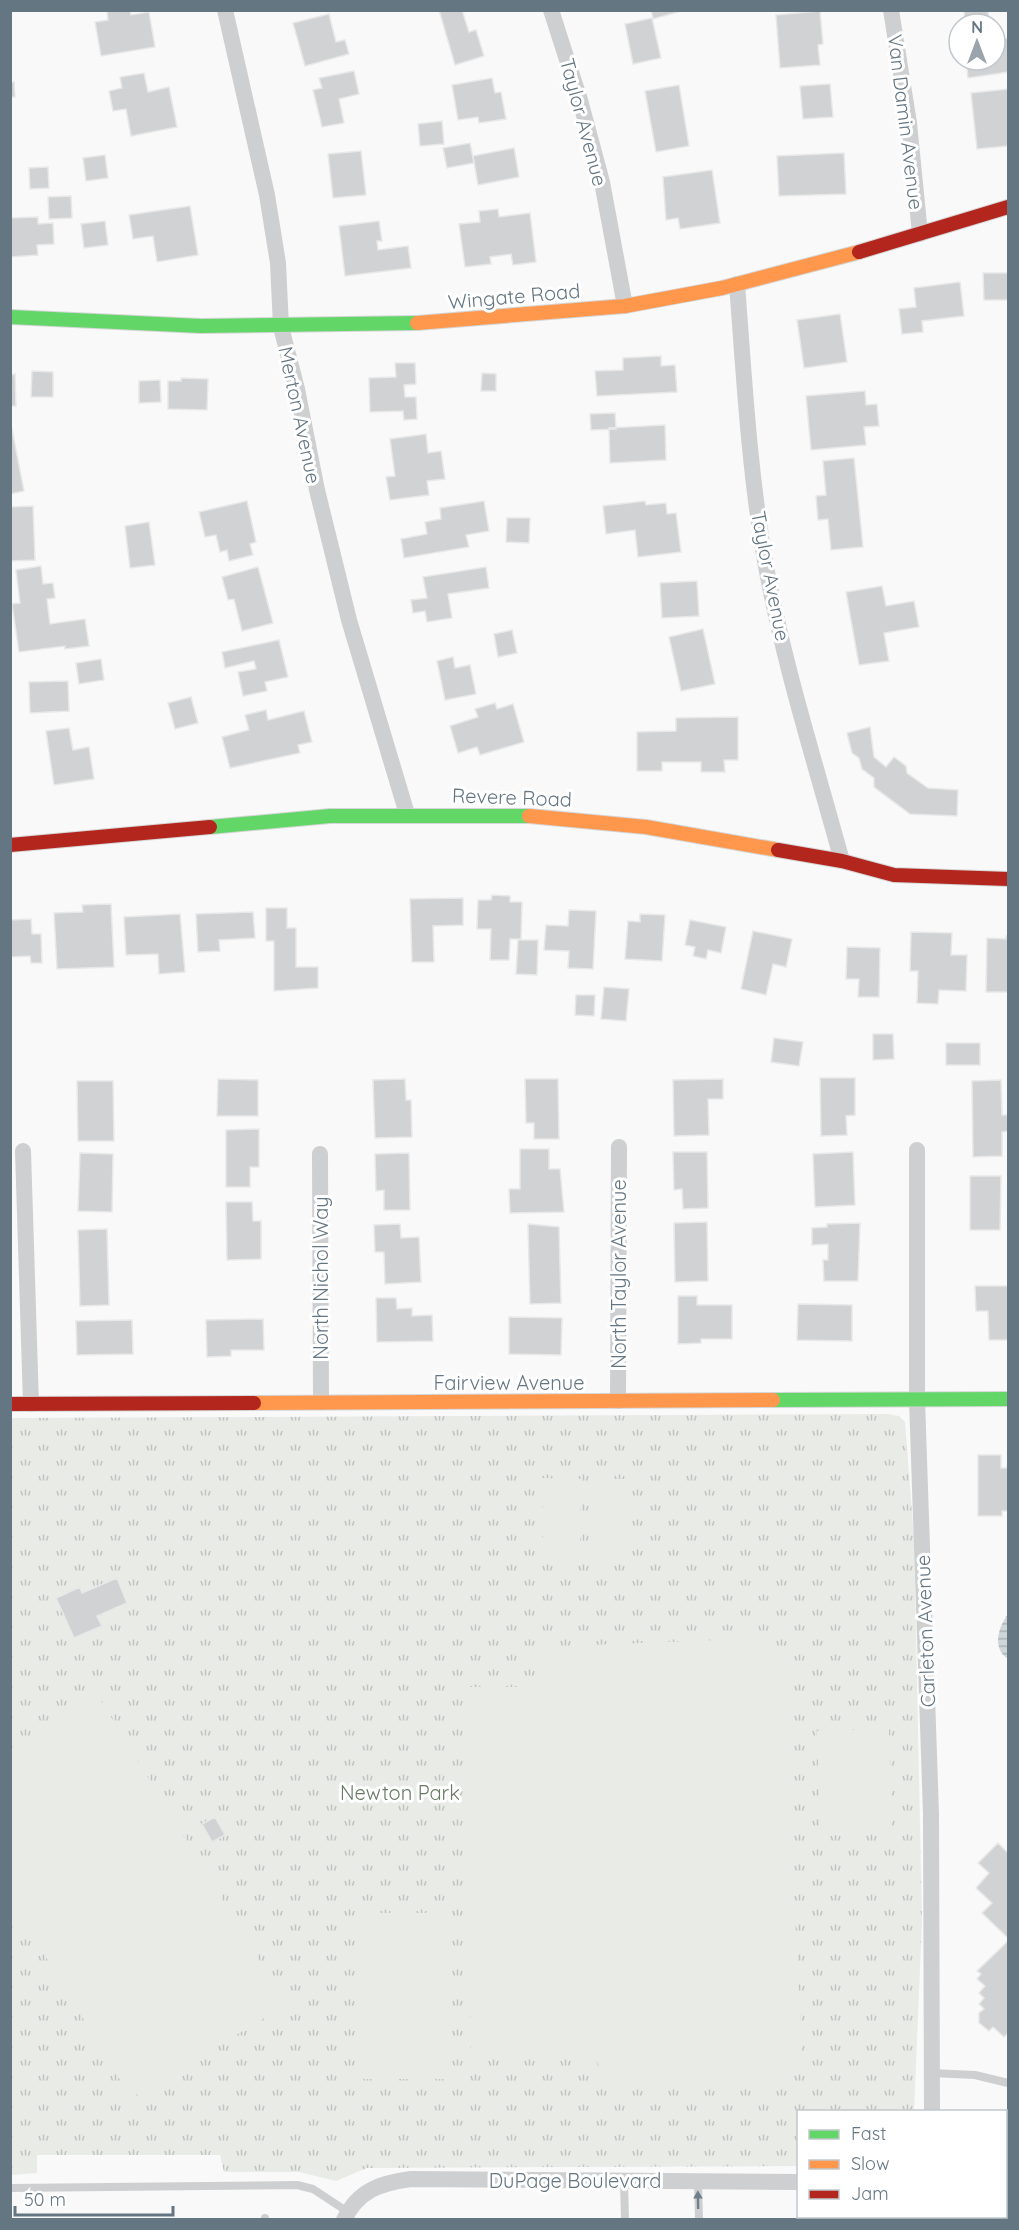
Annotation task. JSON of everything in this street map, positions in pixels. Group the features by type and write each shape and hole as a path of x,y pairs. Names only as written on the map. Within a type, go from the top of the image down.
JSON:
{"street":[{"name":"Merton Avenue","path":"225,10 267,195 278,263 280,327 349,620 407,814"},
{"name":"Taylor Avenue","path":"551,10 580,100 602,182 625,306"},
{"name":"Van Damin Avenue","path":"891,10 908,112 920,234"},
{"name":"Wingate Road","path":"10,317 222,328 280,327 459,321 625,306 736,284 920,234 1008,207"},
{"name":"Taylor Avenue","path":"736,284 752,466 765,560 780,632 842,861"},
{"name":"Revere Road","path":"10,845 307,818 407,814 520,815 601,821 842,861 894,874 1008,879"},
{"name":"North Taylor Avenue","path":"618,1401 619,1147"},
{"name":"Carleton Avenue","path":"918,1150 918,1400 931,1814 932,2110"},
{"path":"23,1151 31,1404"},
{"name":"North Nichol Way","path":"320,1154 321,1402"},
{"name":"Fairview Avenue","path":"10,1404 1008,1399"},
{"name":"DuPage Boulevard","path":"350,2210 371,2188 389,2182 411,2179 797,2182"}],"lane":[{"path":"931,2073 975,2075 1008,2083"},
{"path":"624,2181 626,2220"},
{"path":"698,2181 699,2220"},
{"path":"10,2188 297,2185 313,2189 350,2210"}],"green space":[{"name":"Newton Park","path":"888,1414 899,1416 905,1422 914,1539 922,1921 914,2110 797,2110 797,2166 367,2168 336,2181 299,2172 224,2172 220,2155 37,2155 37,2173 11,2175 10,1418"},
{"path":"543,1478 581,1479 580,1557 543,1556"},
{"path":"590,1479 625,1479 625,1556 589,1556"},
{"path":"770,1638 793,1662 793,1878 802,2050 774,2082 608,2082 591,2052 471,2053 467,1687 534,1687 539,1647"},
{"path":"99,1697 286,2005 131,2098 11,1899 11,1750"},
{"path":"889,1729 892,1833 820,1836 817,1731"},
{"path":"355,1913 447,1913 447,2079 355,2079"}],"shaded area":[{"path":"1008,1614 1008,1659 1000,1649 998,1637"}],"building":[{"path":"107,10 130,10 131,15 149,12 155,47 101,56 95,22 108,20"},
{"path":"439,10 462,10 469,32 476,30 484,56 455,65"},
{"path":"651,10 677,10 678,12 653,19"},
{"path":"964,10 988,10 988,12 964,12"},
{"path":"820,11 823,44 818,45 820,65 780,68 776,15"},
{"path":"329,14 336,42 345,40 349,54 305,66 293,23"},
{"path":"652,18 661,58 633,64 625,24"},
{"path":"1007,38 1008,72 968,78 967,72 1007,72"},
{"path":"354,71 359,94 339,99 344,123 322,127 313,90 322,88 319,78"},
{"path":"144,73 148,92 169,87 177,127 131,136 126,109 113,111 109,91 122,88 120,77"},
{"path":"492,78 495,93 501,92 506,119 479,123 478,117 458,120 452,85"},
{"path":"10,82 14,82 15,97 10,97"},
{"path":"830,84 833,117 803,119 800,86"},
{"path":"679,85 689,146 656,152 645,91"},
{"path":"1008,89 1008,146 977,149 971,93"},
{"path":"442,121 444,144 420,146 418,124"},
{"path":"470,143 474,163 447,168 443,148"},
{"path":"514,148 519,177 478,185 473,156"},
{"path":"361,151 366,195 333,198 328,154"},
{"path":"844,153 846,194 779,196 777,156"},
{"path":"105,155 108,178 86,181 83,158"},
{"path":"48,167 49,188 30,189 29,168"},
{"path":"712,170 720,223 680,229 678,218 666,220 663,177"},
{"path":"71,196 72,218 49,219 48,197"},
{"path":"190,206 198,255 157,262 153,236 133,239 129,215"},
{"path":"498,209 499,217 530,213 536,262 513,265 511,254 490,257 491,264 465,267 459,224 480,222 479,211"},
{"path":"38,217 38,224 53,223 54,244 37,245 38,255 10,257 10,218"},
{"path":"105,221 108,245 84,248 81,224"},
{"path":"379,221 382,241 377,241 378,250 408,246 411,268 345,276 339,226"},
{"path":"983,273 1008,273 1008,300 984,300"},
{"path":"960,282 964,316 922,321 923,332 902,334 899,309 916,307 914,288"},
{"path":"840,314 847,362 804,368 797,320"},
{"path":"661,356 661,366 675,365 677,392 597,396 595,371 623,370 623,358"},
{"path":"395,363 415,363 416,384 404,385 405,397 416,397 417,419 404,420 403,411 370,412 369,378 396,377"},
{"path":"32,371 53,372 53,397 31,397"},
{"path":"482,373 496,374 496,391 481,391"},
{"path":"15,374 16,406 10,406 10,375"},
{"path":"181,378 208,379 207,410 168,409 168,381 181,381"},
{"path":"160,380 161,402 139,403 139,381"},
{"path":"865,391 866,405 877,404 879,426 864,427 866,445 811,450 806,396"},
{"path":"615,413 616,429 591,430 590,414"},
{"path":"665,425 666,460 610,463 609,428"},
{"path":"12,429 24,491 10,494 10,430"},
{"path":"426,434 428,453 441,451 445,479 427,481 429,495 390,500 386,477 395,476 390,439"},
{"path":"854,458 863,547 831,550 828,519 818,520 816,496 826,495 823,461"},
{"path":"247,501 256,542 250,544 253,555 229,561 227,550 220,552 216,535 205,537 199,512"},
{"path":"484,501 489,531 466,535 469,547 404,558 401,539 427,534 425,522 441,519 440,508"},
{"path":"645,501 646,505 666,503 667,514 676,513 681,552 638,557 635,530 606,534 603,506"},
{"path":"33,506 35,560 10,561 10,507"},
{"path":"507,518 530,518 529,543 506,542"},
{"path":"149,522 155,565 130,568 125,526"},
{"path":"41,566 43,584 53,583 55,598 47,599 50,624 85,619 89,646 65,649 65,646 19,652 12,604 20,603 16,570"},
{"path":"258,567 273,623 242,631 234,599 228,600 222,577"},
{"path":"486,567 489,588 448,594 452,618 427,622 425,611 413,613 411,600 427,598 423,577"},
{"path":"697,581 699,616 662,618 660,583"},
{"path":"882,586 886,606 914,601 919,627 884,633 889,661 859,665 846,592"},
{"path":"703,629 715,684 681,691 669,637"},
{"path":"512,630 517,653 498,657 494,634"},
{"path":"279,640 288,677 265,682 267,691 243,696 238,672 256,669 254,661 225,668 222,652"},
{"path":"453,657 455,668 470,665 476,694 445,700 437,661"},
{"path":"101,659 104,680 79,684 76,663"},
{"path":"68,681 69,711 30,713 29,682"},
{"path":"191,697 198,723 175,729 168,703"},
{"path":"495,703 497,709 513,704 524,742 480,755 477,747 458,753 450,726 478,717 475,709"},
{"path":"266,710 268,720 304,711 312,742 298,745 300,753 230,768 222,737 249,730 245,715"},
{"path":"738,717 738,760 724,760 725,772 701,772 701,762 662,762 662,771 637,771 637,732 676,731 676,718"},
{"path":"870,727 874,757 886,767 894,757 906,766 907,773 928,788 958,790 957,816 910,814 874,787 874,778 862,769 859,758 852,753 847,733"},
{"path":"69,728 73,750 89,747 94,779 54,785 46,731"},
{"path":"492,895 510,896 510,902 522,902 521,939 510,939 509,960 490,960 491,929 477,929 478,900 491,900"},
{"path":"463,898 463,925 433,926 434,962 412,962 410,899"},
{"path":"111,904 114,967 57,969 54,913 83,912 82,905"},
{"path":"266,908 287,908 287,928 296,928 296,967 318,967 318,988 274,991 274,941 266,941"},
{"path":"569,910 596,911 593,969 568,968 569,951 544,950 546,925 568,926"},
{"path":"253,912 255,938 219,940 220,951 198,952 196,914"},
{"path":"180,914 185,972 159,974 158,954 126,955 124,917"},
{"path":"640,914 665,915 662,961 625,959 628,921 640,922"},
{"path":"10,915 11,920 31,919 32,934 41,934 42,963 31,963 30,956 10,957"},
{"path":"690,920 726,927 721,953 708,950 706,959 693,956 695,947 685,945"},
{"path":"753,931 792,939 786,967 773,964 766,995 741,989"},
{"path":"911,932 952,933 951,955 967,955 966,991 939,990 938,1004 917,1003 918,971 910,971"},
{"path":"1008,936 1008,992 986,992 987,938 1006,939"},
{"path":"518,940 538,940 537,975 516,974"},
{"path":"847,947 880,948 879,997 858,997 859,979 846,979"},
{"path":"604,987 629,989 626,1021 601,1019"},
{"path":"576,995 595,995 594,1016 575,1015"},
{"path":"873,1034 893,1034 894,1059 873,1060"},
{"path":"774,1038 803,1042 799,1066 771,1062"},
{"path":"946,1043 980,1043 980,1065 946,1065"},
{"path":"820,1078 855,1078 855,1115 846,1116 847,1135 821,1136"},
{"path":"218,1079 258,1080 258,1116 217,1116"},
{"path":"405,1079 406,1100 411,1100 412,1137 375,1138 373,1080"},
{"path":"525,1079 558,1079 559,1139 534,1139 534,1123 526,1123"},
{"path":"723,1079 723,1099 708,1099 709,1135 674,1136 673,1080"},
{"path":"1001,1080 1002,1115 1008,1115 1008,1131 1002,1132 1002,1156 973,1157 972,1081"},
{"path":"77,1081 113,1081 114,1141 78,1141"},
{"path":"259,1129 259,1167 250,1167 250,1187 226,1187 226,1130"},
{"path":"520,1149 549,1149 549,1169 560,1169 564,1212 510,1213 509,1189 520,1189"},
{"path":"673,1152 707,1152 708,1208 683,1209 682,1189 674,1190"},
{"path":"853,1152 855,1205 815,1207 813,1154"},
{"path":"80,1153 113,1154 112,1212 78,1211"},
{"path":"409,1153 410,1210 384,1210 384,1190 376,1191 375,1154"},
{"path":"970,1176 1001,1176 1000,1230 970,1230"},
{"path":"226,1202 252,1202 253,1221 261,1221 261,1259 227,1260"},
{"path":"707,1222 708,1281 675,1282 674,1223"},
{"path":"860,1223 858,1281 824,1281 823,1260 828,1260 828,1244 812,1245 812,1228 827,1227 827,1224"},
{"path":"400,1224 401,1238 419,1237 421,1282 385,1284 384,1252 375,1252 374,1225"},
{"path":"528,1224 559,1227 561,1303 530,1304"},
{"path":"107,1229 109,1305 80,1306 78,1230"},
{"path":"975,1286 1008,1286 1008,1340 989,1340 988,1311 976,1311"},
{"path":"678,1296 697,1296 697,1305 732,1305 732,1339 701,1339 701,1343 678,1344"},
{"path":"376,1298 396,1298 397,1309 412,1308 412,1316 432,1315 433,1341 377,1342"},
{"path":"798,1304 852,1305 852,1341 797,1340"},
{"path":"509,1317 562,1318 561,1355 509,1354"},
{"path":"263,1319 264,1350 231,1350 231,1356 207,1357 206,1320"},
{"path":"132,1320 133,1354 77,1355 76,1321"},
{"path":"978,1455 1001,1455 1001,1468 1007,1468 1008,1462 1008,1511 1002,1511 1002,1516 978,1516"},
{"path":"117,1578 127,1603 97,1616 102,1626 74,1638 56,1598 80,1587 82,1593"},
{"path":"215,1817 225,1835 212,1842 202,1824"},
{"path":"998,1843 1008,1853 1008,1938 982,1913 992,1903 976,1888 989,1873 978,1863"},
{"path":"1008,1941 1008,2033 1004,2037 993,2027 989,2031 979,2023 979,2013 984,2009 979,2004 984,1998 979,1993 985,1986 977,1979 981,1974 977,1971"}],"traffic: fast":[{"path":"10,317 201,326 417,323"},
{"path":"210,827 330,816 529,816"},
{"path":"773,1400 1008,1399"}],"traffic: slow":[{"path":"417,323 625,306 722,288 859,252"},
{"path":"529,816 646,827 778,850"},
{"path":"254,1403 773,1400"}],"traffic: jam":[{"path":"859,252 1008,207"},
{"path":"10,845 210,827"},
{"path":"778,850 842,861 894,875 1008,879"},
{"path":"10,1404 254,1403"}]}
